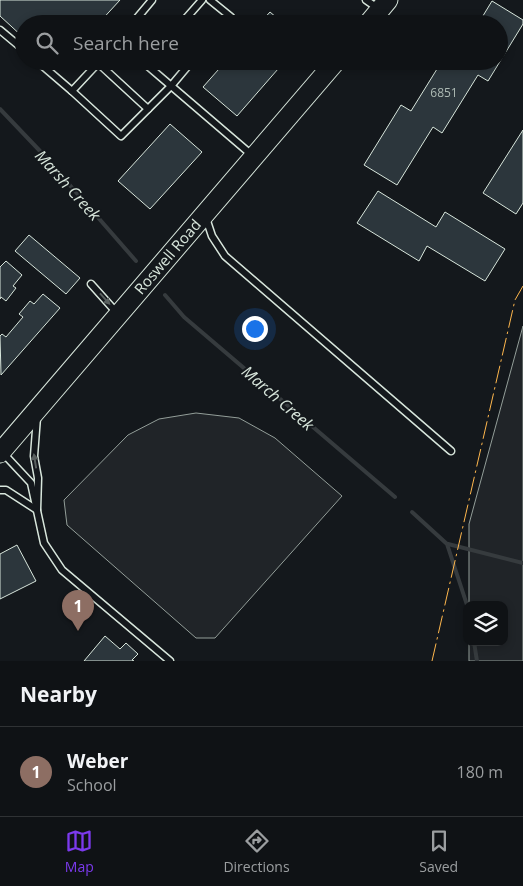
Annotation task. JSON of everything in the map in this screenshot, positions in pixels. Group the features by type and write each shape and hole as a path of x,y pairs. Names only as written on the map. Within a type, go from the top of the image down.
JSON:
{"main road":[{"name":"Roswell Road","path":"0,452 328,70"}],"lane":[{"path":"142,15 152,0"},
{"path":"189,15 202,0"},
{"path":"210,0 229,15"},
{"path":"0,30 15,42"},
{"path":"48,70 121,136 171,86 184,70"},
{"path":"72,91 92,70"},
{"path":"107,70 148,109"},
{"path":"152,70 254,157"},
{"path":"205,214 212,236 225,256 451,451"},
{"path":"91,284 119,314"},
{"path":"37,510 38,478 34,451 37,415 43,402"},
{"path":"0,452 31,483 44,543 62,570 170,661"},
{"path":"0,490 6,490 37,510"}],"shaded area":[{"path":"523,326 523,661 469,661 469,646 508,646 508,601 469,601 469,524"},
{"path":"196,413 239,418 275,438 342,496 215,638 196,638 67,525 64,500 128,435 159,419"}],"building":[{"path":"0,0 120,0 106,15 15,15 15,30 0,16"},
{"path":"492,1 523,20 523,24 508,48 508,15 483,15"},
{"path":"218,70 277,70 237,116 203,87"},
{"path":"436,70 495,70 488,81 478,75 442,133 433,127 397,185 364,165 401,105 411,111"},
{"path":"170,124 202,152 150,209 118,181"},
{"path":"523,130 523,203 516,214 483,193"},
{"path":"378,191 436,227 445,212 505,249 485,281 427,246 419,261 357,223"},
{"path":"29,235 80,278 66,294 15,251"},
{"path":"6,261 22,275 13,286 16,288 6,301 1,297 0,299 0,267"},
{"path":"43,294 60,308 1,375 0,336 2,334 6,337 23,317 19,314 30,301 34,304"},
{"path":"17,545 36,581 0,599 0,554"},
{"path":"105,636 120,649 126,643 138,654 132,660 134,661 84,661"}],"waterway":[{"name":"Marsh Creek","path":"0,109 40,151 136,261"},
{"name":"March Creek","path":"165,295 184,317 395,497"},
{"path":"412,512 447,544 466,601"},
{"name":"Marsh Creek","path":"448,544 523,563"},
{"path":"475,646 477,661"}],"power":[{"path":"432,661 515,300 523,286"}],"place":[{"name":"Weber","path":"78,631"}]}
